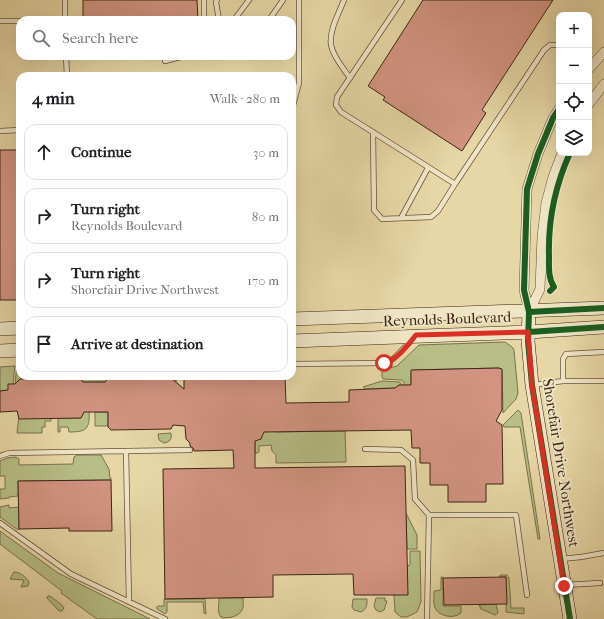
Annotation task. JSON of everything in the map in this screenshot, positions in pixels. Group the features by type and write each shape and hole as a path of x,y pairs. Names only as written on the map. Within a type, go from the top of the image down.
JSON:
{"main road":[{"name":"Reynolds Boulevard","path":"296,319 529,312 604,308"},
{"name":"Shorefair Drive Northwest","path":"529,312 528,332 532,385 570,619"},
{"name":"Reynolds Boulevard","path":"296,341 416,335 528,332 604,327"},
{"path":"0,329 16,328"},
{"path":"0,351 16,350"}],"street":[{"path":"592,66 604,52"},
{"path":"592,100 604,84"},
{"name":"Shorefair Drive Northwest","path":"529,312 524,290 527,189 538,154 556,114"},
{"name":"Shorefair Drive Northwest","path":"529,312 540,289 542,237 546,203 561,156"}],"lane":[{"path":"65,0 65,16"},
{"path":"204,0 204,16"},
{"path":"237,16 249,0"},
{"path":"272,16 283,0"},
{"path":"296,94 299,83 299,0"},
{"path":"344,0 332,32 331,46 336,57 350,78"},
{"path":"402,0 337,97 336,106 341,112 455,184"},
{"path":"217,1 219,16"},
{"path":"0,22 16,21"},
{"path":"373,132 374,210 382,219 431,217 438,211 544,50 550,45 556,45"},
{"path":"66,60 66,72"},
{"path":"0,131 16,130"},
{"path":"401,218 428,168"},
{"path":"296,364 384,363 393,359 400,353 416,335"},
{"path":"563,381 563,359 566,354 604,352"},
{"path":"532,385 563,381 604,381"},
{"path":"365,449 401,450 413,460 415,499 429,515 427,619"},
{"path":"0,456 9,453 190,450"},
{"path":"126,451 129,602"},
{"path":"429,515 516,515 526,595"},
{"path":"0,523 71,574 165,619"},
{"path":"560,559 604,553"},
{"path":"564,586 600,583"}],"green space":[{"path":"505,342 514,350 518,393 516,399 503,413 502,371 500,368 413,370 411,373 411,385 404,385 404,382 401,380 383,379 382,377 382,370 397,366 419,345"},
{"path":"15,366 13,384 8,390 0,391 0,367"},
{"path":"16,375 16,380 108,380 106,382 15,384"},
{"path":"382,381 400,382 402,385 399,385 397,388 365,389 363,387"},
{"path":"83,410 89,410 88,425 84,430 69,432 68,427 60,427 60,432 58,432 58,418 81,418"},
{"path":"518,410 521,413 540,539 538,539 520,427 504,427 503,425"},
{"path":"95,412 108,412 108,426 95,426"},
{"path":"19,416 51,418 51,421 45,421 45,427 42,427 42,433 17,433"},
{"path":"262,431 345,431 346,462 276,463 276,455 272,451 271,445 259,446 259,452 255,454 255,440 261,439"},
{"path":"171,433 171,439 168,442 164,443 159,440 158,434"},
{"path":"77,455 101,455 109,469 111,480 18,481 18,496 0,499 0,489 5,489 5,476 0,476 0,461 7,458 16,457 19,459 19,465 73,464 74,457"},
{"path":"9,505 9,508 19,507 18,530 0,517 0,507"},
{"path":"406,513 417,535 417,549 407,549"},
{"path":"0,531 58,573 150,619 97,619 61,593 62,591 0,544"},
{"path":"410,551 420,551 421,602 417,612 407,617 401,617 395,612 394,595 407,566 410,565"},
{"path":"14,572 21,574 26,578 29,582 28,586 21,587 24,580 10,579"},
{"path":"500,575 507,575 509,578 511,608 524,608 524,614 506,612 506,577 500,577"},
{"path":"441,577 443,577 443,606 461,606 461,613 458,615 447,616 437,611 435,608 434,591 441,590"},
{"path":"48,596 62,605 64,608 62,611 59,611 47,598"},
{"path":"219,598 243,598 243,609 235,616 223,618 221,617 219,611"},
{"path":"376,598 385,598 385,601 387,601 384,610 380,612 376,610 374,606"},
{"path":"164,599 205,599 206,614 204,613 203,602 167,602 167,612 165,614 156,608 158,606 164,606"},
{"path":"353,599 367,599 366,608 361,612 354,610 352,607"},
{"path":"496,604 498,613 495,615 481,609 479,605"}],"building":[{"path":"83,0 197,0 198,16 83,16"},
{"path":"423,0 553,0 482,110 486,113 462,151 383,100 385,97 368,86"},
{"path":"0,150 16,150 16,300 0,300"},
{"path":"502,369 502,410 496,421 502,425 503,484 486,484 486,502 448,502 448,485 430,485 430,463 420,463 420,448 412,448 411,430 264,432 261,439 255,441 255,468 405,466 408,595 354,595 353,574 273,575 273,597 165,599 163,469 234,468 233,450 194,451 186,439 185,426 173,425 171,429 111,430 108,427 108,412 84,412 81,418 19,419 17,411 0,412 0,391 8,390 8,384 15,384 19,380 82,380 83,382 105,382 107,380 174,380 184,389 184,380 285,380 286,403 349,402 349,390 395,388 399,385 411,385 411,370"},
{"path":"111,480 112,531 69,531 69,528 19,529 18,481"},
{"path":"506,577 507,604 444,605 443,578"}],"cycle path":[{"path":"556,114 538,154 527,189 524,290 529,312 528,341 532,385 570,619"},
{"path":"550,291 554,287 549,268 551,217 556,191 569,156"},
{"path":"529,312 604,308"},
{"path":"529,332 604,327"}],"route":[{"path":"384,363 389,362 400,353 416,335 528,332 532,385 564,586"}]}
